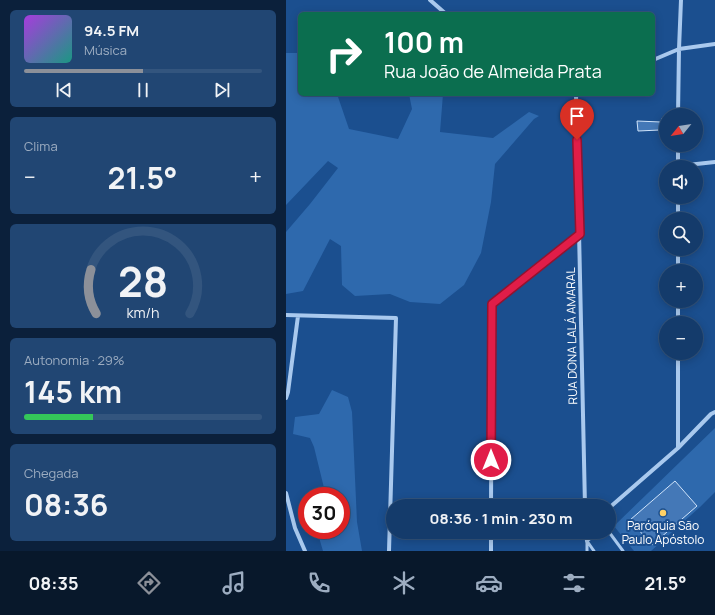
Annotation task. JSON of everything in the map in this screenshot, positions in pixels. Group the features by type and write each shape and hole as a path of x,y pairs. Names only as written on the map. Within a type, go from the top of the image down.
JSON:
{"street":[{"path":"430,0 444,12"},
{"path":"678,108 680,0"},
{"path":"655,59 679,49 715,44"},
{"name":"RUA DONA LALÁ AMARAL","path":"576,96 585,499"},
{"path":"703,164 715,162"},
{"path":"491,499 492,304 580,234"},
{"path":"286,315 396,318 389,551"},
{"path":"286,398 298,316"},
{"path":"678,360 678,448"},
{"path":"616,502 678,448 711,414 715,412"},
{"path":"286,492 295,528 305,551"},
{"path":"491,539 491,551"}],"lane":[{"path":"614,539 623,551"},
{"path":"587,541 587,551"},
{"path":"587,541 594,551"}],"shaded area":[{"path":"286,53 298,53 298,96 338,96 349,129 398,139 412,109 409,96 443,96 440,132 493,138 529,112 539,116 534,119 495,164 491,202 481,253 464,285 440,304 410,302 390,294 355,296 342,285 341,246 330,239 303,291 286,294 286,232 338,168 328,161 286,205"},
{"path":"332,390 348,397 352,412 357,522 362,551 323,551 319,539 350,539 350,487 324,487 314,447 310,438 293,434 295,417 319,414"},
{"path":"715,428 715,492 700,507 651,551 634,551 616,528 616,524"}],"building":[{"path":"637,121 659,122 659,130 638,131"},
{"name":"Paróquia São Paulo Apóstolo","path":"675,481 697,506 652,545 630,520"}],"place":[{"name":"Paróquia São Paulo Apóstolo","path":"663,513"}],"route":[{"path":"491,460 492,304 580,234 577,140"}]}
